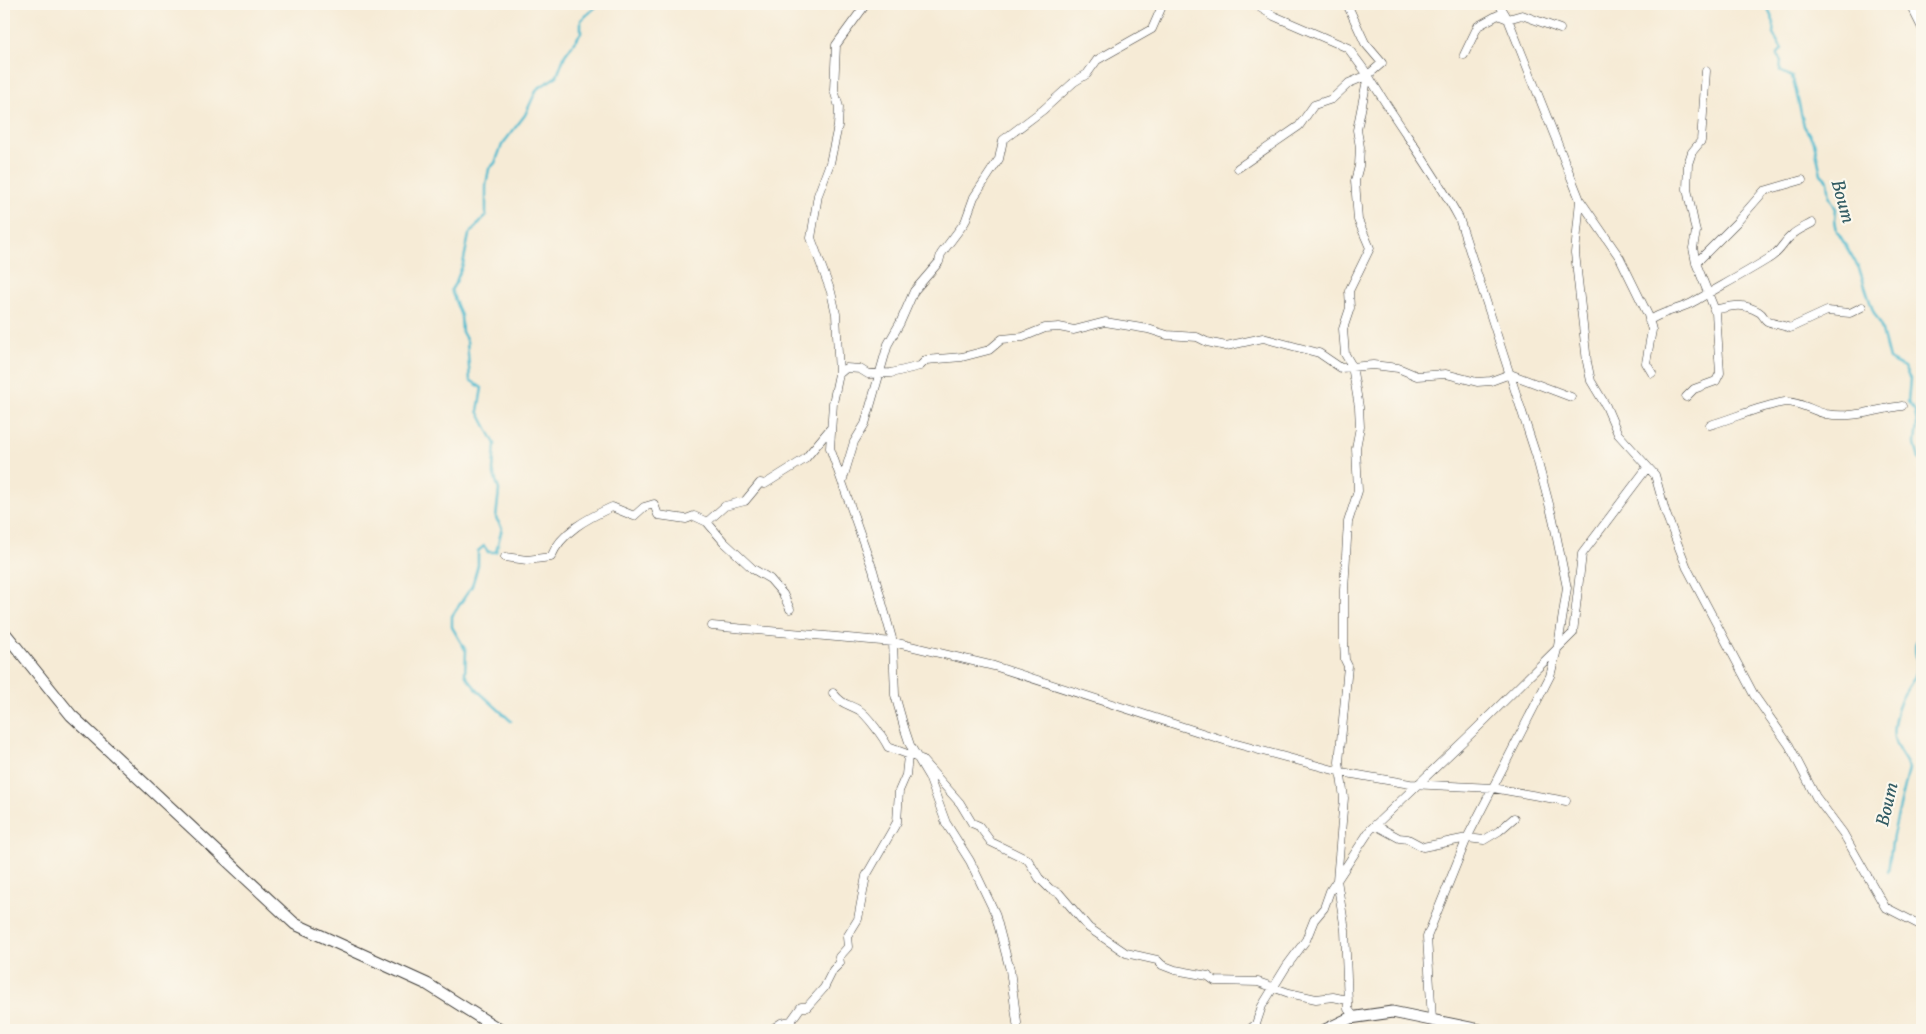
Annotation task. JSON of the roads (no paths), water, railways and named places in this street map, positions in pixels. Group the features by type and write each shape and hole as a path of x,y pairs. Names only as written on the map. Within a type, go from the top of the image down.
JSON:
{"street":[{"path":"866,4 836,45 834,90 839,107 838,126 830,163 818,195 811,238 831,292 836,314 840,374 833,403 830,448 873,570 893,642 895,695 910,745 928,777 946,823 970,860 995,913 1010,970 1018,1030"},
{"path":"842,484 854,442 865,424 880,373 883,354 900,323 907,305 965,222 974,197 999,159 1003,140 1043,110 1074,82 1087,74 1096,60 1152,29 1163,4"},
{"path":"1255,4 1274,16 1348,48 1441,186 1459,218 1510,374 1553,519 1567,588 1558,646 1550,676 1467,838 1427,937 1432,1020"},
{"path":"1238,168 1299,126 1314,105 1332,99 1349,83 1368,75 1382,63 1365,43 1347,4"},
{"path":"1499,4 1508,19 1580,200 1620,258 1649,321 1652,330 1646,363 1652,373"},
{"path":"1910,4 1922,28"},
{"path":"1464,55 1478,26 1498,15 1508,19 1522,15 1560,29"},
{"path":"1686,397 1694,389 1716,381 1720,373 1718,330 1714,310 1696,263 1693,248 1696,232 1687,189 1688,164 1692,152 1701,142 1706,70"},
{"path":"1355,1018 1348,1009 1345,930 1337,880 1344,798 1340,772 1348,666 1345,660 1343,625 1348,522 1358,491 1356,448 1360,427 1359,407 1352,366 1345,354 1343,329 1350,308 1349,291 1360,272 1370,248 1358,220 1355,181 1359,166 1360,147 1356,130 1368,75"},
{"path":"1696,263 1737,222 1764,191 1802,180"},
{"path":"1580,200 1575,253 1585,353 1591,381 1606,406 1618,434 1655,475 1666,514 1687,568 1754,695 1789,745 1816,798 1843,833 1886,906 1922,926"},
{"path":"1649,321 1654,317 1674,312 1695,301 1706,292 1779,252 1790,236 1812,223"},
{"path":"1714,310 1729,305 1738,305 1762,314 1767,320 1790,328 1827,311 1850,313 1862,308"},
{"path":"840,374 846,368 854,367 868,374 920,366 926,360 962,357 989,350 1002,339 1023,337 1045,328 1059,327 1074,330 1105,322 1148,329 1167,335 1197,337 1207,342 1226,346 1262,338 1318,352 1341,368 1373,365 1398,368 1417,376 1446,374 1477,382 1491,381 1510,374 1571,397"},
{"path":"1710,425 1787,402 1826,414 1844,415 1860,415 1902,406"},
{"path":"707,522 725,506 746,501 760,483 765,484 805,459 830,429"},
{"path":"1249,1030 1256,1024 1262,1006 1286,967 1306,940 1314,920 1324,908 1337,880 1375,825 1573,633 1582,554 1647,468"},
{"path":"506,557 527,560 551,557 555,546 572,530 594,515 612,507 634,516 644,507 654,504 658,515 686,519 694,516 707,522 752,570 770,579 783,594 790,609"},
{"path":"712,626 893,642 994,666 1233,743 1340,772 1418,784 1493,788 1566,801"},
{"path":"4,632 70,715 295,924 427,984 500,1030"},
{"path":"833,693 841,704 864,714 885,739 888,747 908,756 916,756 960,803 972,824 979,826 991,842 1028,860 1038,878 1050,889 1058,893 1089,928 1126,952 1157,960 1162,965 1175,970 1208,976 1215,981 1258,982 1316,999 1332,997 1347,1000"},
{"path":"771,1030 781,1023 791,1021 801,1007 807,1006 821,992 840,962 839,958 848,947 847,937 858,919 866,876 897,822 899,791 906,775 908,756"},
{"path":"1375,825 1399,838 1408,839 1423,847 1467,838 1484,840 1514,818"},
{"path":"1325,1030 1355,1018 1392,1012 1480,1030"}],"waterway":[{"path":"511,721 478,691 468,679 465,674 466,651 452,627 452,616 472,586 478,565 478,551 484,546 488,552 496,552 502,528 496,518 499,490 493,471 495,444 478,411 482,388 470,380 467,341 462,332 461,316 451,290 463,264 469,235 486,215 486,185 489,169 495,163 502,145 525,115 537,89 557,76 565,55 581,33 581,20 599,4"},
{"name":"Boum","path":"1766,4 1774,23 1773,34 1782,49 1777,55 1781,61 1780,71 1792,77 1804,126 1814,142 1821,174 1828,181 1830,198 1836,209 1837,231 1859,268 1873,311 1880,323 1889,359 1904,367 1910,379 1908,402 1915,411 1917,424 1915,444 1919,459 1922,461"},
{"name":"Boum","path":"1922,520 1922,525"},
{"name":"Boum","path":"1888,872 1893,835 1909,769 1895,742 1895,721 1901,700 1916,673 1915,648 1922,632"}]}
